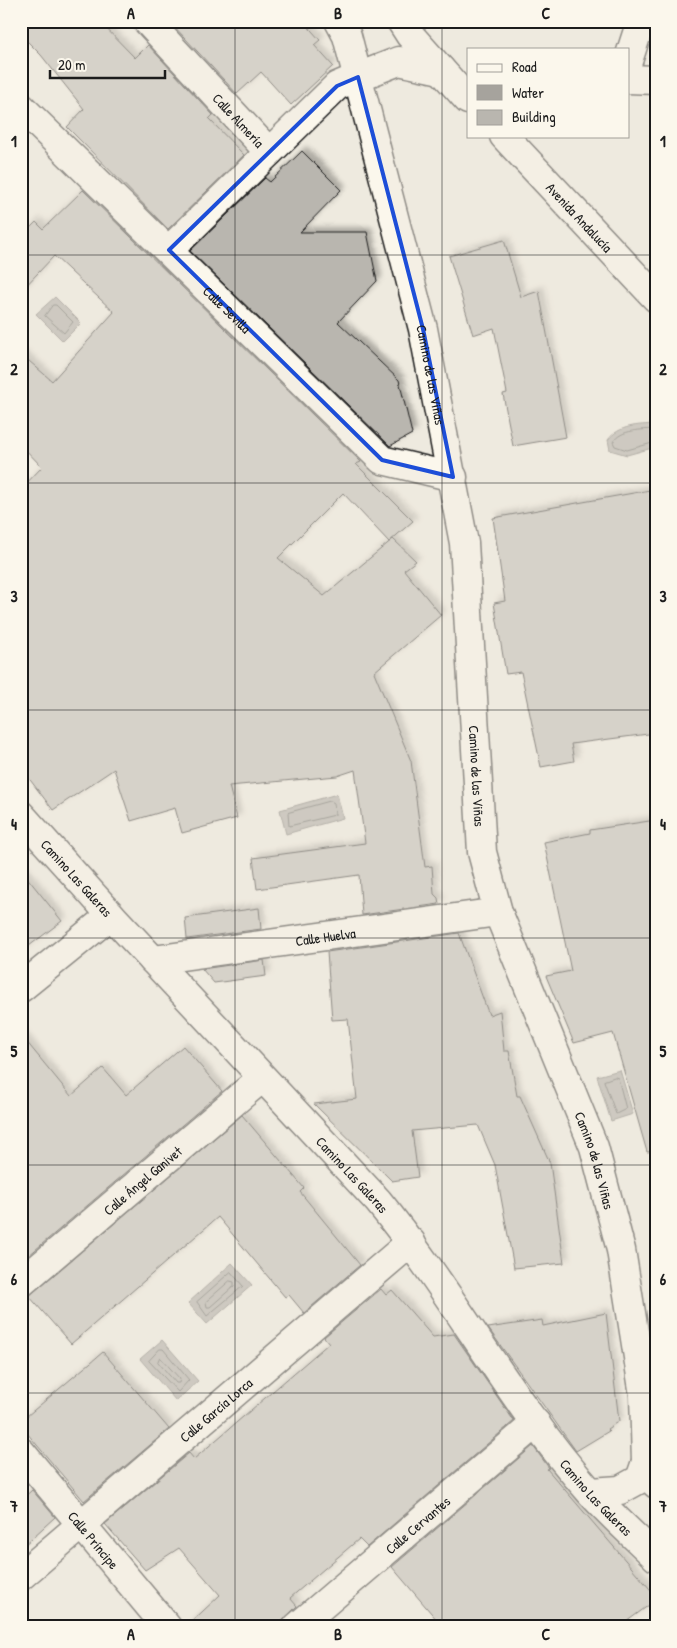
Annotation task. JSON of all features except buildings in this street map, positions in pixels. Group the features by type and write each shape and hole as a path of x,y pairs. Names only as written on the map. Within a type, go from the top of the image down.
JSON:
{"street":[{"name":"Calle Almería","path":"147,21 268,152"},
{"path":"401,21 410,35 467,96"},
{"path":"630,54 640,21"},
{"name":"Camino de las Viñas","path":"345,26 423,329 453,477 464,543 482,852 498,912 594,1147 621,1250 650,1393 651,1473"},
{"name":"Calle Almería","path":"168,250 337,86 399,61 441,70"},
{"path":"630,79 656,80"},
{"name":"Calle Sevilla","path":"21,107 382,460 453,477"},
{"name":"Avenida Andalucía","path":"506,138 656,298"},
{"path":"531,164 534,138"},
{"name":"Camino Las Galeras","path":"21,815 110,915 378,1201 411,1242 536,1423 591,1492 656,1557"},
{"name":"Calle Huelva","path":"153,960 498,912"},
{"path":"21,988 110,915"},
{"name":"Calle Ángel Ganivet","path":"21,1283 262,1078"},
{"name":"Calle García Lorca","path":"21,1576 411,1242"},
{"name":"Calle Cervantes","path":"296,1627 536,1423"},
{"name":"Calle Príncipe","path":"21,1452 167,1627"},
{"path":"591,1492 620,1490 651,1473"}],"highlighted area":[{"path":"358,77 423,329 453,477 382,460 169,250 337,86"}],"water":[{"path":"55,297 81,323 63,341 36,314"},
{"path":"656,424 656,447 627,455 610,450 608,440 618,431 629,427"},
{"path":"337,794 343,818 286,834 280,810"},
{"path":"620,1070 633,1114 611,1121 597,1076"},
{"path":"232,1263 252,1285 207,1324 188,1303"},
{"path":"162,1340 198,1381 176,1401 140,1359"}]}
